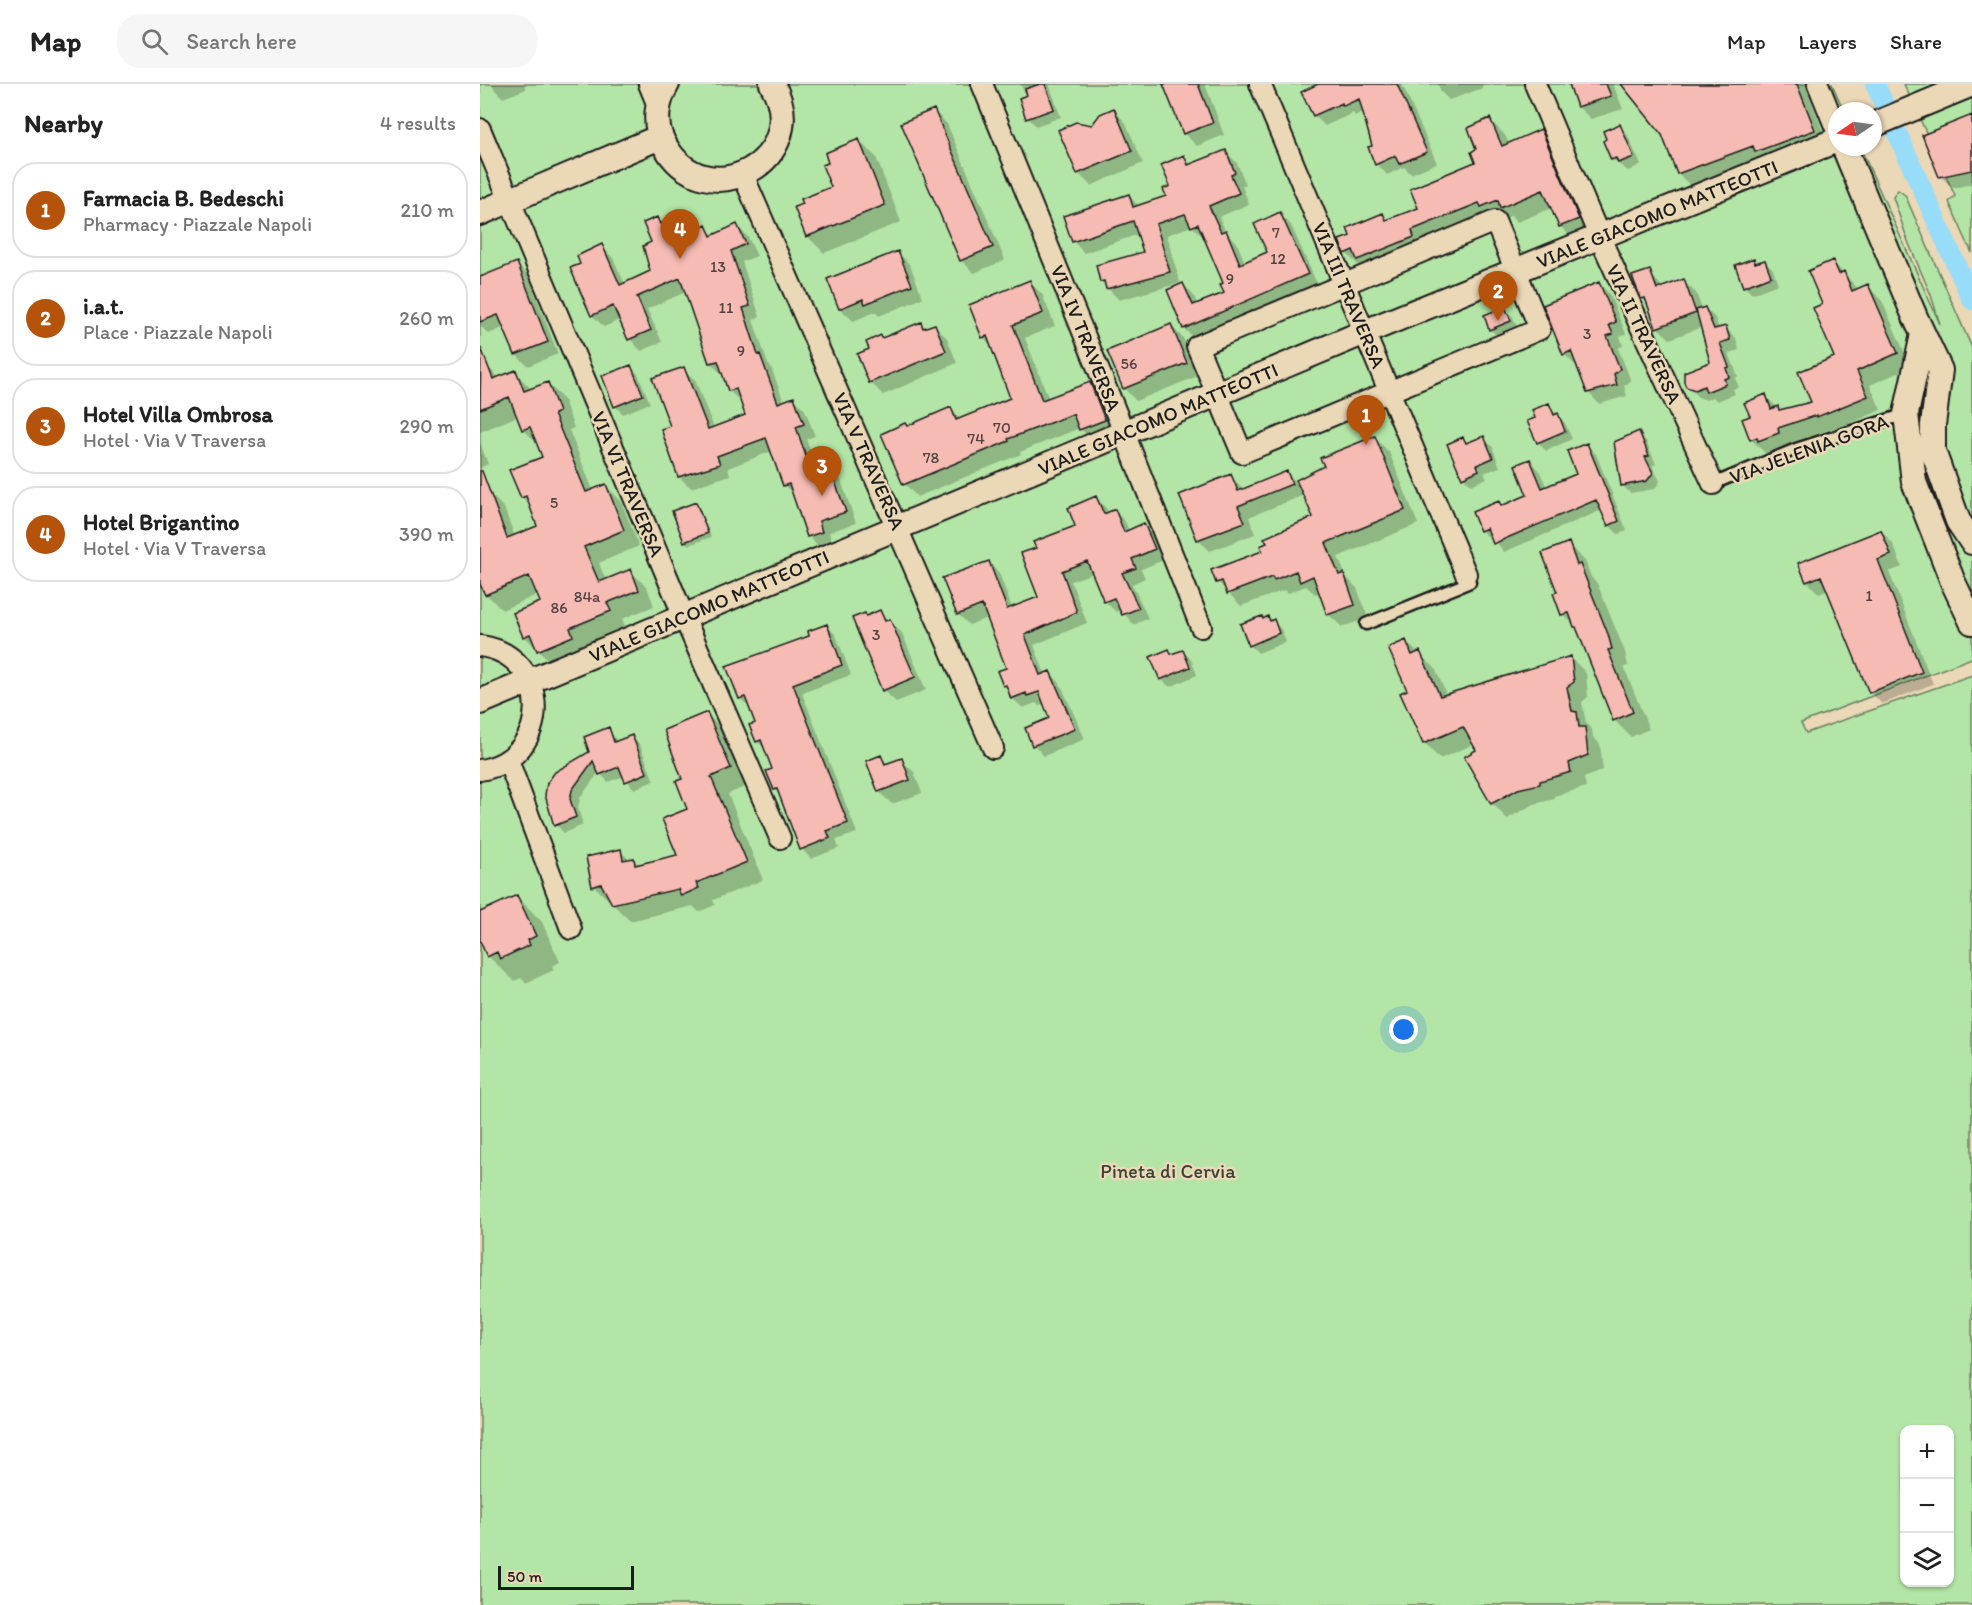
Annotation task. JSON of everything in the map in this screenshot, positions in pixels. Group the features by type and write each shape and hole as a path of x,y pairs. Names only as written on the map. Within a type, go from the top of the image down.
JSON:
{"street":[{"path":"649,84 658,106"},
{"path":"667,84 658,106 657,122 660,137 670,155 684,169 703,177 723,180 743,175 756,168 766,158 777,140 782,119 779,86"},
{"name":"VIA IV TRAVERSA","path":"982,84 1125,433 1201,627"},
{"name":"VIA III TRAVERSA","path":"1260,84 1466,574"},
{"name":"VIA II TRAVERSA","path":"1536,84 1600,238 1713,484"},
{"path":"1818,84 1828,109"},
{"path":"1882,121 1972,84"},
{"name":"VIA VI TRAVERSA","path":"480,129 684,617 780,838"},
{"path":"480,213 660,137"},
{"name":"VIALE GIACOMO MATTEOTTI","path":"480,702 1365,332 1828,144"},
{"path":"1848,156 1940,370 1933,425 1934,451 1958,521 1972,542"},
{"name":"VIA V TRAVERSA","path":"743,175 993,748"},
{"path":"1495,221 1516,271 1540,329 1242,453 1197,346 1495,221"},
{"name":"VIA JELENIA GORA","path":"1923,334 1906,414 1914,482 1953,582 1972,622"},
{"path":"480,646 501,652 522,670 530,682 535,711 533,725 519,751 491,769 480,770"},
{"path":"508,760 571,929"}],"lane":[{"name":"VIA JELENIA GORA","path":"1713,484 1796,449 1906,414"},
{"path":"1366,624 1470,582 1466,574"}],"green space":[{"name":"Pineta di Cervia","path":"480,84 1832,84 1840,102 1828,102 1828,156 1864,156 1940,324 1893,197 1898,190 1905,195 1972,348 1972,658 1801,723 1806,733 1972,675 1972,1605 480,1605"},
{"path":"1904,84 1972,84 1972,253 1949,202 1955,196"}],"building":[{"path":"1045,84 1054,109 1026,119 1019,98 1027,95 1025,89"},
{"path":"1163,84 1198,84 1213,123 1183,134"},
{"path":"1318,84 1397,84 1427,152 1399,164 1395,156 1375,165 1368,147 1372,146 1359,99 1343,106 1342,103 1313,116 1301,92"},
{"path":"1569,84 1606,84 1611,96 1577,107"},
{"path":"1621,84 1797,84 1815,130 1755,152 1753,146 1677,174 1662,135"},
{"path":"1114,108 1132,151 1077,174 1058,130 1076,122 1092,125 1100,114"},
{"path":"934,109 993,247 960,261 901,123"},
{"path":"1972,115 1972,170 1939,177 1922,135"},
{"path":"1490,118 1502,146 1541,129 1579,219 1559,227 1543,190 1500,208 1498,200 1481,207 1479,203 1412,230 1414,237 1357,260 1353,250 1344,254 1339,240 1350,236 1347,228 1383,213 1386,220 1418,208 1410,189 1475,162 1471,152 1476,149 1468,128"},
{"path":"1620,124 1634,157 1618,163 1616,158 1611,160 1603,141 1606,139 1603,131"},
{"path":"859,139 885,205 806,237 794,207 803,204 801,199 831,187 822,165 828,163 825,153"},
{"path":"1226,150 1235,173 1231,175 1239,193 1209,206 1221,232 1226,230 1240,264 1267,252 1254,224 1280,212 1308,274 1183,329 1167,290 1183,283 1193,305 1224,293 1220,285 1223,283 1198,224 1191,227 1185,214 1156,224 1170,272 1106,289 1104,281 1100,282 1096,265 1143,252 1133,221 1072,242 1063,216 1129,194 1133,207 1166,196 1163,189 1170,186 1161,165 1184,155 1188,165"},
{"path":"657,217 660,224 667,221 675,239 706,225 711,236 737,224 746,244 731,251 750,306 743,308 758,355 760,354 778,403 794,397 804,424 796,427 810,468 828,462 846,512 819,521 822,532 807,537 789,484 783,486 766,438 717,456 720,464 678,477 661,429 670,426 652,378 684,367 708,429 745,415 736,389 728,391 718,361 709,363 680,278 637,297 651,330 628,340 613,306 591,316 570,268 580,264 577,256 602,244 620,285 650,271 643,246 651,242 643,223"},
{"path":"898,251 912,285 865,304 863,299 839,309 827,279"},
{"path":"1754,258 1755,263 1765,260 1771,276 1743,287 1735,265"},
{"path":"1833,260 1839,274 1844,271 1852,291 1868,284 1898,353 1857,371 1868,396 1817,417 1817,415 1778,428 1779,433 1758,441 1757,437 1750,440 1742,419 1750,416 1744,403 1766,394 1771,409 1778,406 1779,410 1811,402 1798,372 1834,357 1813,308 1822,304 1808,271"},
{"path":"517,262 548,342 515,355 498,315 480,322 480,277"},
{"path":"1650,270 1657,289 1684,279 1696,313 1656,328 1645,298 1641,299 1632,276"},
{"path":"1030,280 1043,313 1013,325 1042,400 1090,382 1105,420 1079,430 1073,414 1008,439 1009,441 903,485 881,434 905,423 907,426 951,407 956,420 1010,398 987,336 982,338 969,305"},
{"path":"1599,282 1616,322 1609,325 1613,334 1607,336 1620,369 1614,374 1617,385 1587,393 1571,351 1563,355 1543,305"},
{"path":"1505,307 1511,321 1489,330 1484,315"},
{"path":"1705,307 1714,329 1726,326 1730,340 1720,343 1729,367 1726,368 1729,377 1724,379 1726,384 1706,392 1704,386 1695,390 1686,387 1684,382 1684,372 1710,362 1696,310"},
{"path":"921,322 923,328 935,324 946,351 869,383 857,354 869,349 866,342"},
{"path":"1171,324 1187,363 1123,389 1107,351"},
{"path":"481,348 493,379 516,370 524,391 548,382 559,412 554,414 586,492 606,484 624,530 584,547 599,582 631,569 639,590 607,603 611,611 570,628 573,636 537,651 530,634 523,637 513,613 540,602 529,576 485,595 480,584 480,471 482,471 507,538 537,526 526,496 521,498 509,470 542,457 530,427 522,430 509,397 480,409"},
{"path":"631,365 643,395 614,407 602,376"},
{"path":"1549,403 1554,415 1558,413 1565,431 1537,443 1527,421 1535,418 1532,410"},
{"path":"1639,431 1649,456 1645,457 1653,473 1647,481 1621,486 1614,442"},
{"path":"1375,436 1405,510 1326,543 1339,575 1344,573 1355,605 1327,615 1313,576 1300,582 1296,571 1274,580 1272,577 1227,594 1222,581 1216,583 1211,570 1262,551 1260,546 1267,543 1264,538 1313,517 1296,480 1324,466 1320,458"},
{"path":"1484,436 1493,458 1477,465 1479,470 1462,478 1447,444 1463,437 1466,443"},
{"path":"1587,443 1619,521 1608,526 1596,500 1493,544 1487,528 1480,531 1472,512 1499,501 1501,506 1527,495 1515,465 1530,459 1542,488 1576,474 1567,451"},
{"path":"1287,471 1292,484 1238,506 1245,522 1197,540 1179,495 1231,474 1238,491"},
{"path":"1096,496 1104,514 1115,509 1124,532 1144,523 1155,549 1132,559 1136,568 1122,573 1139,608 1122,615 1114,598 1104,602 1087,561 1062,571 1077,612 1025,635 1040,675 1050,671 1075,729 1032,746 1025,728 1049,718 1039,692 1027,696 1026,693 1011,699 997,671 1006,668 982,605 957,615 942,578 989,561 1007,609 1038,597 1021,553 1036,548 1033,542 1075,526 1068,508"},
{"path":"696,502 708,533 684,542 672,511"},
{"path":"1881,530 1891,555 1878,560 1922,672 1869,693 1821,576 1806,582 1798,563"},
{"path":"1569,542 1608,634 1612,649 1608,650 1633,712 1613,721 1576,627 1569,613 1561,615 1553,593 1557,592 1542,553"},
{"path":"880,610 885,621 890,619 915,677 882,691 852,618 865,613 866,616"},
{"path":"1262,616 1263,619 1268,616 1270,621 1274,619 1279,633 1249,646 1240,624"},
{"path":"827,624 842,665 793,684 848,823 827,831 830,838 800,850 777,789 774,790 766,771 772,769 761,740 756,742 749,725 755,723 745,697 739,699 726,666 809,636 808,631"},
{"path":"1406,640 1412,655 1420,651 1440,696 1571,656 1574,682 1567,687 1572,711 1577,712 1579,727 1585,727 1588,755 1569,763 1571,772 1540,781 1540,784 1518,789 1491,804 1464,757 1476,750 1463,727 1423,744 1400,693 1407,690 1388,648"},
{"path":"1169,649 1171,654 1183,650 1190,667 1160,680 1150,657"},
{"path":"707,712 731,768 711,777 747,862 696,883 699,888 681,896 678,889 612,904 601,884 592,887 586,857 621,849 623,860 634,858 635,865 677,855 662,819 687,809 676,781 682,779 664,730"},
{"path":"609,727 614,742 632,735 647,773 625,782 619,767 599,775 593,761 572,790 570,799 576,817 554,826 545,795 547,783 555,772 589,752 584,737"},
{"path":"881,755 885,764 902,758 910,780 878,792 866,761"},
{"path":"517,895 536,936 528,940 530,945 500,959 497,952 487,957 480,941 480,912"}],"waterway":[{"path":"1875,84 1972,300"}],"place":[{"name":"Hotel Brigantino","path":"680,259"},
{"name":"i.a.t.","path":"1498,321"},
{"name":"Farmacia B. Bedeschi","path":"1366,445"},
{"name":"Hotel Villa Ombrosa","path":"822,496"}]}
